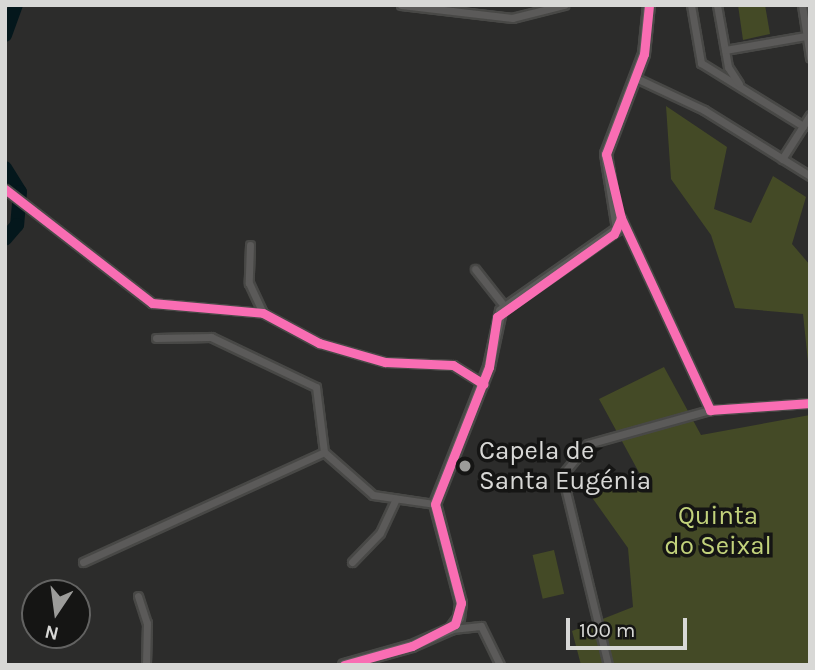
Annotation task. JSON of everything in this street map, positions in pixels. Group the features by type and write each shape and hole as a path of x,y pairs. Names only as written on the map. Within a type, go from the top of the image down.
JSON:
{"street":[{"path":"401,5 512,18 564,5"},
{"path":"649,5 636,78 606,155 621,218 710,411"},
{"path":"691,5 701,63 803,126"},
{"path":"717,5 725,50 739,85"},
{"path":"802,5 810,57"},
{"path":"725,50 806,36"},
{"path":"636,78 810,176"},
{"path":"782,159 810,116"},
{"path":"5,189 152,303 263,313 319,343 385,362 453,365 484,384"},
{"path":"451,629 461,603 435,504 484,384 493,331 505,307 609,238 621,218"},
{"path":"250,245 249,283 263,313"},
{"path":"475,269 505,307"},
{"path":"156,338 211,337 316,387 324,452 373,495 435,504"},
{"path":"608,665 562,475 588,444 710,411 810,403"},
{"path":"83,562 324,452"},
{"path":"352,562 380,533 396,498"},
{"path":"138,596 147,623 146,665"},
{"path":"344,665 451,629 481,626 500,665"}],"green space":[{"path":"738,5 765,5 770,34 743,40"},
{"path":"666,106 727,147 714,209 751,223 773,176 806,197 792,244 810,265 810,381 803,314 735,308 711,235 671,179"},
{"name":"Quinta do Seixal","path":"664,367 701,435 810,415 810,665 581,665 572,631 633,607 628,548 581,482 642,478 599,399"},
{"path":"554,550 564,594 543,599 533,555"}],"waterway":[{"path":"5,35 16,5"},
{"path":"5,168 20,192 17,225 5,239"}],"cycle path":[{"path":"649,5 644,54 606,154 621,218 710,410 810,403"},
{"path":"5,189 152,303 263,313 319,343 385,362 453,365 484,384"},
{"path":"344,665 412,646 455,624 461,603 435,504 489,367 497,317 614,234 621,218"}],"place":[{"name":"Capela de Santa Eugénia","path":"465,466"}]}
